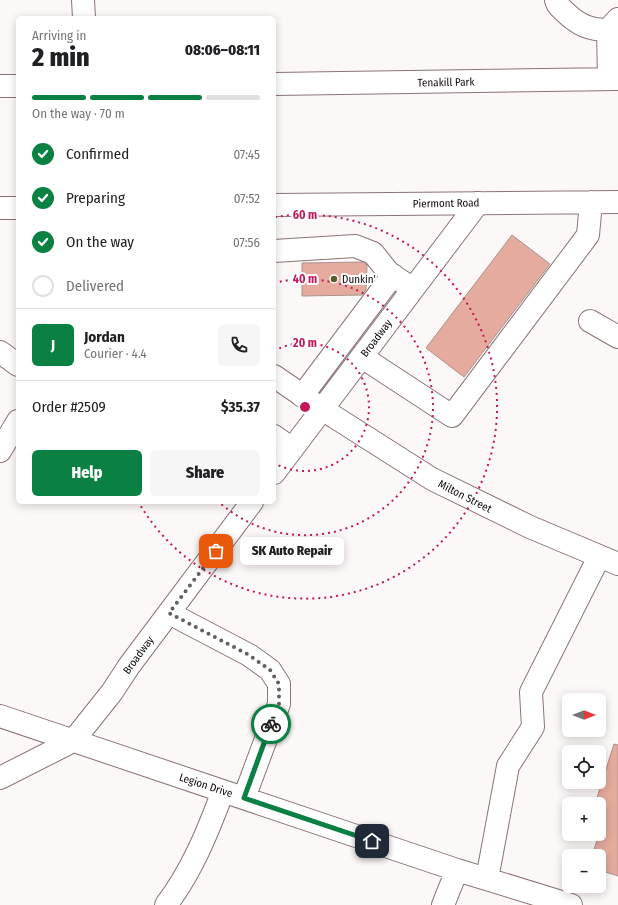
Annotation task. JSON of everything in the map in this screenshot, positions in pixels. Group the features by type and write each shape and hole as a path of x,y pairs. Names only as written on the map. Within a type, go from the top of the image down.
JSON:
{"street":[{"path":"84,0 84,16"},
{"path":"556,0 557,4 572,19 585,27 598,30 613,25 614,79"},
{"name":"Tenakill Park","path":"276,84 614,79"},
{"path":"0,86 16,86"},
{"name":"Piermont Road","path":"276,205 478,202 618,202"},
{"name":"Broadway","path":"276,470 478,202"},
{"path":"362,357 452,416 588,235 591,202"},
{"path":"0,208 16,208"},
{"path":"276,251 355,246 374,253 389,273 413,289"},
{"path":"302,396 393,275"},
{"path":"590,321 618,337"},
{"path":"0,352 16,364"},
{"name":"Milton Street","path":"276,377 322,410 438,482 530,527 609,560"},
{"path":"0,451 16,424"},
{"path":"276,437 292,449"},
{"name":"Broadway","path":"0,778 73,741 112,692 129,666 251,504"},
{"path":"487,879 508,766 532,726 532,692 609,560"},
{"path":"169,613 249,655 270,670 279,684 279,704 244,798"},
{"name":"Legion Drive","path":"0,716 458,870 571,905"},
{"path":"166,905 191,865 206,836 223,791"},
{"path":"443,905 458,870"}],"building":[{"path":"512,235 550,264 464,377 426,348"},
{"name":"Dunkin'","path":"363,262 367,265 366,290 362,295 302,296 302,263"},
{"path":"614,744 618,745 618,876 606,872 606,849 594,849 597,841 606,841 606,797 597,797 600,789 606,789 606,769"}],"way so far":[{"path":"216,551 169,613 249,655 270,670 279,684 279,704 271,724"}],"place":[{"name":"Dunkin'","path":"334,279"},
{"name":"SK Auto Repair","path":"216,551"}],"route":[{"path":"271,724 244,798 372,841"}]}
